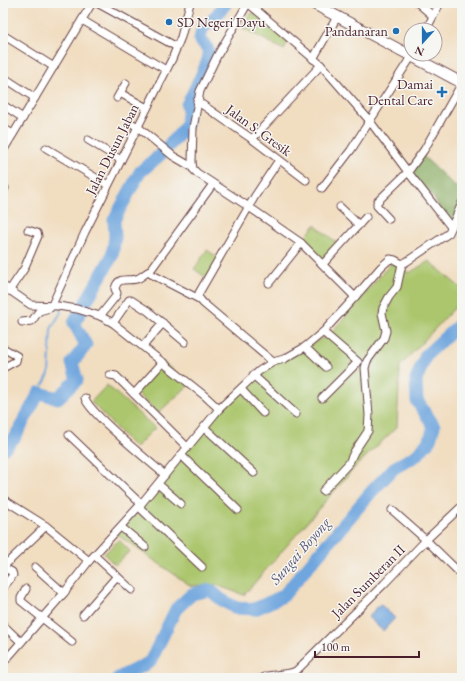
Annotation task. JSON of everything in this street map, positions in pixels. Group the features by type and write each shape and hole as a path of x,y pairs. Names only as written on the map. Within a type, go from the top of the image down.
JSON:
{"main road":[{"path":"312,3 403,50"},
{"path":"425,62 462,83"}],"street":[{"path":"3,151 91,6 84,3"},
{"path":"97,3 177,46"},
{"name":"Jalan Dusun Jaban","path":"52,305 85,232 121,160 135,125 146,107 177,46 190,3"},
{"path":"192,167 193,128 200,91 217,56 248,3 321,65 369,120 452,227"},
{"path":"418,3 433,16"},
{"path":"430,22 440,3"},
{"path":"313,59 337,17"},
{"path":"82,20 165,69"},
{"path":"3,35 54,67"},
{"path":"322,188 351,150 369,120 408,62"},
{"path":"252,139 321,65"},
{"path":"3,77 35,98"},
{"path":"126,83 119,95 146,107"},
{"path":"389,219 377,206 377,202 408,172 435,133 462,83"},
{"name":"Jalan S. Gresik","path":"197,101 252,139 306,180"},
{"path":"3,105 23,118"},
{"path":"135,125 173,156 192,167 197,173 300,243 355,297"},
{"path":"3,128 13,134"},
{"path":"88,140 121,160"},
{"path":"46,148 108,185"},
{"path":"199,299 199,293 249,207 279,160"},
{"path":"100,316 116,296 117,293 115,289 119,282 124,279 138,279 150,271 213,184"},
{"path":"323,492 349,463 354,452 368,431 369,415 365,368 368,361 384,338 386,327 382,313 383,308 397,287 402,264 444,237 449,232 462,202"},
{"path":"340,207 360,225"},
{"path":"323,264 366,217"},
{"path":"28,230 37,233 38,236 24,269 5,288 31,305 52,305 81,310 100,316 113,323 208,398 219,409"},
{"path":"269,283 300,243"},
{"path":"3,663 92,559 140,506 219,409 253,375 273,362 284,359 306,347 323,332 381,267 390,259 402,264"},
{"path":"150,271 151,274 199,299 273,362"},
{"path":"113,323 131,300 163,323 185,342"},
{"path":"22,322 32,322 39,311 50,308 52,305"},
{"path":"143,346 163,323"},
{"path":"322,398 358,362 323,332"},
{"path":"306,347 326,367"},
{"path":"3,348 17,356 16,361 3,368"},
{"path":"134,394 163,362"},
{"path":"110,375 116,376 187,447"},
{"path":"253,375 296,414"},
{"path":"240,389 263,413"},
{"path":"85,398 88,405 108,425 165,475"},
{"path":"204,427 254,473"},
{"path":"69,435 202,567"},
{"path":"181,456 238,510"},
{"path":"158,484 181,504"},
{"path":"3,499 46,526 117,576 132,590"},
{"name":"Jalan Sumberan II","path":"263,678 267,676 289,676 296,671 426,540 462,506"},
{"path":"392,510 462,575"},
{"path":"3,588 13,574 5,568 5,565 46,526"},
{"path":"121,527 145,547"},
{"path":"35,567 64,593"},
{"path":"83,615 117,576"},
{"path":"26,589 20,598 21,601 72,642"},
{"path":"3,626 21,642"}],"green space":[{"path":"258,12 289,39 284,50 241,27 250,14"},
{"path":"422,155 462,193 462,216 453,231 432,195 411,176"},
{"path":"315,225 338,244 323,263 302,241"},
{"path":"207,250 223,261 210,280 194,269"},
{"path":"429,261 462,289 462,300 400,366 397,427 356,466 244,595 216,585 191,586 115,533 204,427 273,362 285,359 331,333 392,262 409,273"},
{"path":"163,362 190,384 158,413 135,392"},
{"path":"107,385 155,428 135,448 91,402"},
{"path":"119,540 130,551 115,565 104,554"}],"water":[{"path":"380,604 395,618 383,631 368,617"}],"waterway":[{"path":"3,449 15,437 39,393 58,398 77,380 72,363 86,345 74,323 112,256 115,237 114,220 140,172 161,154 186,127 188,111 187,105 204,71 209,57 208,49 200,40 202,28 212,21 226,3"},
{"path":"59,303 61,292"},
{"path":"39,393 49,374 51,329 61,312 60,307"},
{"name":"Sungai Boyong","path":"118,678 150,662 176,609 192,594 210,590 222,600 236,608 255,609 283,596 372,491 394,468 417,455 430,440 434,426 417,401 416,380 426,355 462,322"}],"place":[{"name":"SD Negeri Dayu","path":"169,22"},
{"name":"Pandanaran","path":"396,31"},
{"name":"Damai Dental Care","path":"442,92"}]}
